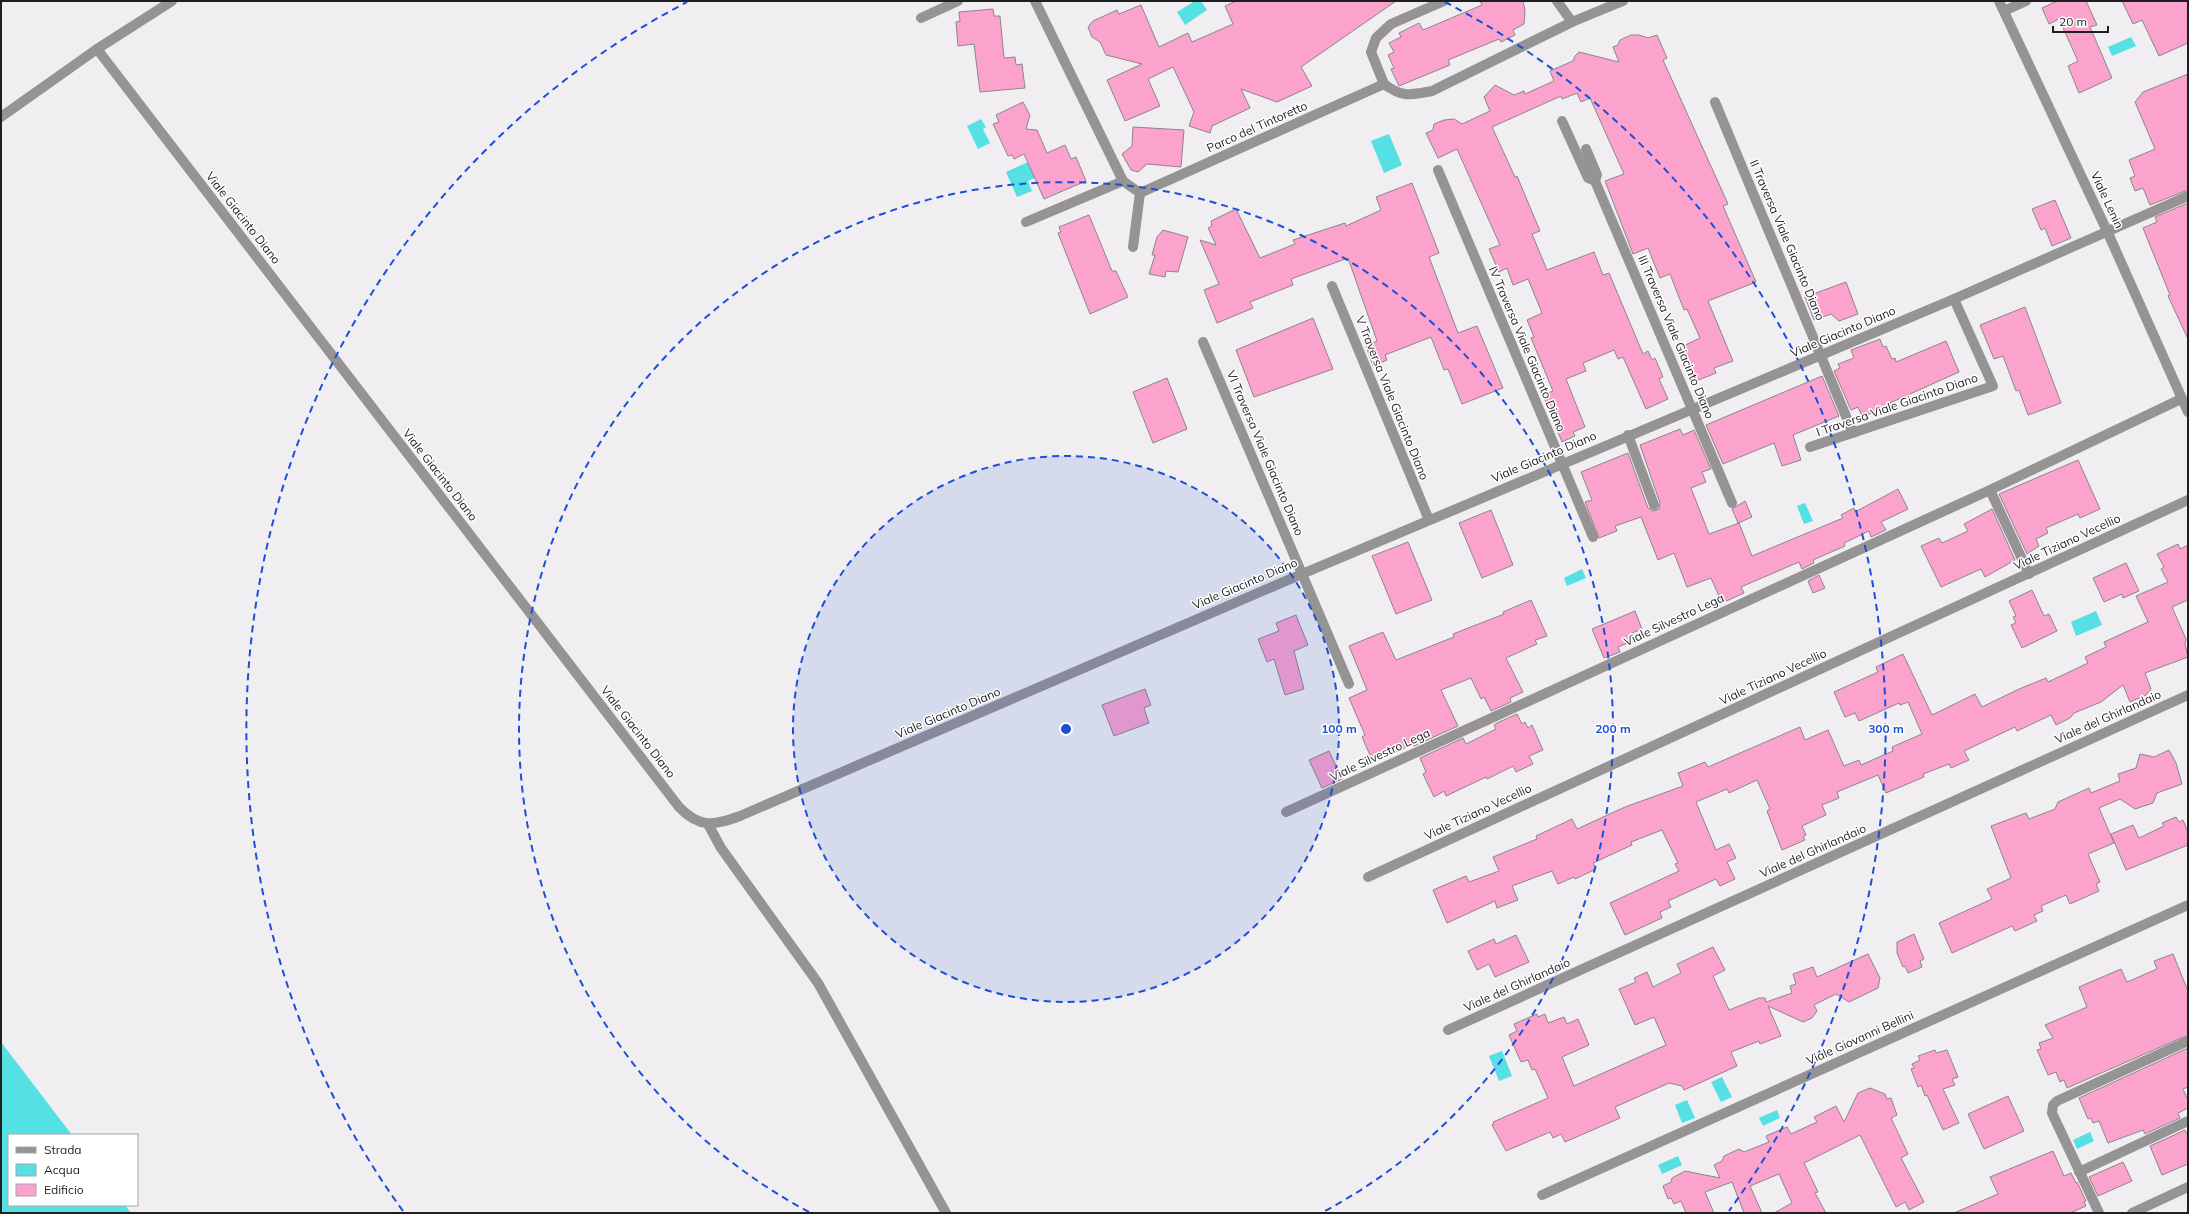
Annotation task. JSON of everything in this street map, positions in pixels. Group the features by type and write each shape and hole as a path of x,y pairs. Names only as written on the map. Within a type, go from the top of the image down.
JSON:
{"street":[{"path":"1,117 97,49 172,1"},
{"path":"921,18 958,1"},
{"path":"1035,1 1122,181 1140,194 1133,247"},
{"path":"1444,1 1391,24 1376,38 1370,52 1384,84 1397,94 1412,95 1432,91 1572,22 1624,1"},
{"path":"1557,1 1572,22"},
{"name":"Viale Lenin","path":"1999,1 2108,231 2188,412"},
{"path":"2004,11 2026,1"},
{"name":"Viale Giacinto Diano","path":"97,49 679,807 690,817 708,824 720,823 740,816 1428,520 1954,299 2188,196"},
{"name":"Parco del Tintoretto","path":"1140,194 1384,84"},
{"name":"II Traversa Viale Giacinto Diano","path":"1715,102 1822,355 1853,433"},
{"path":"1562,122 1588,178 1595,181 1597,175 1586,148"},
{"name":"IV Traversa Viale Giacinto Diano","path":"1438,170 1593,538"},
{"path":"1026,222 1122,181"},
{"name":"III Traversa Viale Giacinto Diano","path":"1595,181 1732,503"},
{"name":"V Traversa Viale Giacinto Diano","path":"1332,286 1428,520"},
{"name":"I Traversa Viale Giacinto Diano","path":"1810,447 1993,386 1954,299"},
{"name":"VI Traversa Viale Giacinto Diano","path":"1203,342 1349,684"},
{"name":"Viale Silvestro Lega","path":"1286,812 1990,490 2181,399"},
{"path":"1628,435 1654,505"},
{"path":"1990,490 2029,574"},
{"name":"Viale Tiziano Vecellio","path":"1368,877 2188,500"},
{"name":"Viale del Ghirlandaio","path":"1448,1030 2188,695"},
{"path":"708,824 722,848 818,983 946,1213"},
{"name":"Viale Giovanni Bellini","path":"1542,1195 2188,905"},
{"path":"2099,1213 2052,1113 2053,1105 2057,1101 2188,1041"},
{"path":"2080,1172 2188,1122"},
{"path":"2132,1213 2188,1187"}],"water":[{"path":"1195,1 1201,1 1207,10 1185,25 1177,12"},
{"path":"2131,37 2136,46 2112,56 2108,47"},
{"path":"981,119 986,127 983,129 990,143 978,149 967,126"},
{"path":"1389,134 1402,165 1384,173 1371,141"},
{"path":"1030,161 1035,178 1028,181 1032,191 1017,197 1006,172"},
{"path":"1805,503 1813,521 1804,524 1797,506"},
{"path":"1582,569 1586,578 1567,586 1564,578"},
{"path":"2096,611 2102,625 2076,636 2071,622"},
{"path":"1,1042 71,1134 8,1134 8,1206 126,1206 131,1213 1,1213"},
{"path":"1502,1051 1512,1076 1499,1081 1489,1056"},
{"path":"1722,1077 1732,1097 1721,1102 1711,1082"},
{"path":"1687,1100 1695,1118 1682,1123 1675,1105"},
{"path":"1777,1110 1780,1118 1763,1126 1759,1118"},
{"path":"2090,1132 2094,1141 2077,1149 2073,1140"},
{"path":"1678,1156 1682,1165 1662,1174 1658,1165"}],"building":[{"path":"1236,1 1396,1 1301,67 1312,86 1277,102 1241,89 1250,108 1212,126 1210,133 1189,126 1194,112 1173,67 1148,79 1160,106 1125,121 1107,80 1142,64 1106,55 1100,42 1092,37 1088,27 1093,21 1117,10 1119,14 1141,5 1159,47 1188,33 1192,42 1233,24 1225,6"},
{"path":"1480,1 1523,1 1525,10 1524,24 1513,30 1515,35 1501,42 1499,39 1448,60 1450,65 1399,86 1391,69 1394,68 1388,55 1394,52 1389,43 1401,37 1399,33 1419,23 1423,30 1482,5"},
{"path":"2057,1 2086,1 2097,25 2090,27 2112,78 2079,93 2068,66 2078,61 2059,19 2049,24 2042,8"},
{"path":"2122,1 2188,1 2188,43 2159,56 2142,20 2133,24"},
{"path":"993,9 994,16 1000,16 1004,58 1015,57 1016,65 1022,64 1025,88 980,92 974,44 958,46 956,22 960,21 959,12"},
{"path":"1631,35 1639,35 1648,38 1657,35 1667,58 1663,60 1728,204 1723,206 1756,282 1708,301 1733,361 1714,368 1716,373 1696,381 1681,347 1700,338 1687,309 1684,310 1670,274 1660,278 1648,248 1633,254 1605,181 1624,174 1590,98 1581,102 1577,93 1562,99 1561,96 1492,127 1515,177 1517,176 1540,231 1532,234 1547,270 1594,252 1603,275 1609,273 1643,354 1648,351 1652,360 1655,358 1663,377 1659,379 1668,399 1646,409 1623,357 1618,359 1614,350 1583,363 1586,371 1566,379 1585,427 1573,432 1575,436 1562,442 1543,395 1553,391 1531,338 1534,337 1527,320 1542,313 1528,279 1513,285 1507,268 1499,272 1489,249 1500,245 1457,149 1438,158 1426,133 1433,130 1434,124 1444,120 1454,119 1462,124 1490,111 1484,97 1495,85 1514,95 1524,91 1525,94 1554,81 1550,71 1573,61 1579,52 1619,62 1613,47 1618,45 1620,40"},
{"path":"2188,74 2188,190 2150,205 2143,188 2135,191 2130,178 2135,176 2129,160 2155,149 2135,102 2143,92"},
{"path":"1023,102 1030,115 1026,129 1037,130 1047,153 1065,145 1071,159 1076,157 1086,181 1044,199 1024,154 1014,159 1012,155 1008,156 993,124 999,122 996,115"},
{"path":"1133,127 1184,130 1181,167 1147,164 1138,172 1131,170 1122,154 1132,146"},
{"path":"1412,183 1439,253 1429,257 1458,333 1477,326 1503,388 1462,404 1448,369 1444,370 1431,337 1385,355 1387,360 1373,366 1366,346 1377,341 1348,258 1291,279 1293,285 1250,302 1253,308 1217,323 1204,290 1219,284 1200,240 1216,245 1208,228 1212,226 1211,221 1236,209 1260,258 1295,244 1293,240 1345,223 1346,226 1381,210 1376,197"},
{"path":"2055,200 2071,238 2052,246 2045,228 2041,230 2032,209"},
{"path":"2188,203 2188,339 2168,296 2170,295 2143,228 2157,222 2155,217"},
{"path":"1089,215 1112,271 1116,271 1128,297 1090,314 1058,233 1061,232 1059,227"},
{"path":"1163,230 1188,237 1178,272 1166,271 1165,277 1149,274 1155,255 1152,255 1157,237"},
{"path":"1846,282 1858,314 1839,321 1831,314 1814,320 1805,297"},
{"path":"2025,307 2061,403 2028,415 2019,390 2016,391 2003,356 1994,359 1980,325"},
{"path":"1313,318 1333,369 1254,397 1236,350"},
{"path":"1880,339 1883,347 1886,346 1892,359 1895,358 1896,362 1946,341 1959,372 1890,403 1891,407 1862,416 1858,407 1851,410 1834,371 1840,368 1838,364 1854,358 1851,350"},
{"path":"1822,376 1839,416 1793,435 1801,460 1782,466 1774,443 1723,464 1706,425"},
{"path":"1167,378 1187,429 1153,443 1133,392"},
{"path":"1680,429 1683,435 1694,430 1711,469 1702,472 1706,482 1691,488 1709,534 1739,523 1752,556 1843,518 1841,515 1854,508 1855,512 1898,489 1908,509 1881,522 1886,530 1871,537 1869,531 1844,543 1845,546 1813,560 1814,563 1802,569 1799,562 1741,587 1744,593 1722,603 1711,578 1687,587 1674,553 1658,560 1641,517 1615,526 1617,531 1599,538 1585,502 1592,500 1581,472 1628,453 1648,508 1653,511 1659,509 1660,503 1640,445"},
{"path":"2078,460 2100,509 2080,518 2078,514 2046,528 2048,533 2036,539 2039,546 2027,554 1999,494"},
{"path":"1745,501 1752,517 1738,523 1732,509"},
{"path":"1992,509 2015,560 1985,577 1981,569 1941,587 1921,546 1939,538 1942,543 1968,531 1964,524"},
{"path":"1491,510 1513,565 1482,578 1459,523"},
{"path":"1408,542 1432,600 1396,614 1372,556"},
{"path":"2178,544 2180,549 2188,545 2188,600 2172,607 2186,639 2185,644 2188,657 2145,673 2151,689 2146,695 2130,702 2123,685 2101,702 2074,713 2070,718 2056,725 2051,715 2017,731 2015,727 1964,751 1969,760 1951,768 1949,764 1923,774 1924,777 1886,793 1878,775 1837,792 1839,798 1822,805 1826,815 1802,826 1806,835 1803,837 1805,840 1782,850 1767,811 1770,809 1757,780 1729,793 1727,789 1696,802 1716,850 1729,844 1736,858 1727,862 1735,879 1720,886 1716,879 1668,901 1671,907 1660,912 1662,918 1625,935 1610,903 1679,871 1675,864 1678,863 1662,830 1631,842 1632,845 1593,863 1596,869 1575,879 1574,877 1558,884 1552,871 1512,886 1518,900 1497,908 1495,901 1447,923 1433,890 1466,876 1469,882 1499,871 1493,857 1537,839 1536,836 1572,819 1577,829 1625,807 1683,786 1678,773 1705,762 1708,767 1800,727 1805,740 1828,730 1844,766 1859,760 1861,765 1893,751 1892,747 1922,734 1908,702 1900,705 1899,703 1859,721 1855,713 1845,717 1834,692 1878,672 1876,667 1903,654 1932,715 1975,694 1982,707 2019,689 2046,678 2048,682 2088,663 2085,657 2106,647 2104,642 2148,622 2136,596 2168,582 2161,569 2164,567 2157,554"},
{"path":"2126,563 2139,591 2123,598 2122,594 2104,602 2093,578"},
{"path":"1819,575 1825,588 1813,593 1808,581"},
{"path":"2032,590 2044,616 2049,614 2057,631 2022,648 2011,625 2016,623 2013,617 2016,616 2009,601"},
{"path":"1531,600 1547,636 1535,640 1537,644 1506,658 1523,692 1510,698 1511,702 1491,711 1484,697 1481,699 1471,678 1441,690 1458,726 1414,746 1413,744 1373,762 1362,737 1365,735 1349,698 1367,690 1349,646 1383,632 1396,660 1454,637 1453,634 1504,614 1503,612"},
{"path":"1635,611 1642,629 1632,633 1635,640 1618,647 1620,652 1604,658 1592,629"},
{"path":"1296,615 1308,645 1294,651 1304,689 1285,695 1274,659 1267,662 1258,639 1279,631 1276,623"},
{"path":"1145,689 1151,705 1144,708 1149,723 1114,736 1102,705"},
{"path":"1517,714 1522,724 1525,722 1528,728 1532,725 1543,750 1529,756 1533,764 1516,772 1513,766 1487,779 1486,777 1446,796 1444,791 1434,797 1423,774 1426,772 1420,758 1463,738 1466,744 1496,729 1494,725 1497,723"},
{"path":"2169,750 2176,763 2182,784 2157,793 2153,803 2135,809 2120,799 2099,808 2114,843 2088,854 2100,882 2096,884 2099,891 2070,904 2066,895 2041,906 2043,911 2034,915 2037,921 2015,931 2012,926 1952,953 1939,923 1992,899 1987,889 2011,878 1991,826 2026,813 2029,819 2055,809 2058,802 2089,788 2091,793 2120,781 2118,774 2136,768 2140,754 2154,757"},
{"path":"1329,751 1342,779 1322,788 1309,760"},
{"path":"2176,817 2179,822 2183,820 2188,832 2188,845 2126,870 2111,834 2133,825 2139,838 2164,826 2162,823"},
{"path":"1914,934 1924,959 1920,961 1922,967 1908,973 1905,966 1903,967 1897,953 1897,942"},
{"path":"1516,935 1529,962 1495,977 1489,964 1477,970 1468,951 1494,939 1496,944"},
{"path":"1713,947 1725,970 1713,976 1729,1010 1759,998 1765,998 1766,1002 1792,993 1790,986 1796,984 1793,974 1813,967 1817,977 1868,954 1880,978 1878,988 1849,1002 1836,994 1814,1005 1817,1011 1812,1018 1803,1022 1768,1006 1781,1036 1760,1044 1759,1041 1731,1052 1737,1066 1684,1090 1682,1086 1669,1083 1615,1107 1620,1118 1565,1142 1561,1134 1553,1138 1550,1132 1506,1151 1492,1125 1494,1124 1493,1122 1548,1098 1535,1069 1532,1070 1528,1060 1521,1062 1509,1035 1517,1031 1514,1024 1537,1014 1538,1017 1545,1014 1548,1023 1564,1017 1567,1024 1578,1019 1589,1045 1562,1057 1574,1086 1666,1045 1654,1017 1635,1025 1619,989 1636,982 1634,978 1647,972 1653,987 1681,973 1677,964"},
{"path":"2173,954 2188,991 2188,1035 2067,1088 2064,1080 2060,1082 2056,1072 2048,1075 2037,1050 2041,1049 2039,1043 2053,1038 2045,1025 2087,1007 2079,987 2121,969 2127,982 2157,969 2154,961"},
{"path":"2188,1048 2188,1087 2183,1089 2188,1100 2188,1108 2178,1113 2180,1118 2145,1134 2143,1130 2108,1143 2099,1121 2093,1123 2091,1118 2088,1119 2079,1098"},
{"path":"1935,1050 1936,1053 1947,1050 1958,1077 1952,1079 1955,1085 1943,1089 1959,1123 1943,1130 1927,1095 1925,1096 1921,1085 1918,1087 1911,1069 1914,1068 1912,1064 1920,1060 1918,1056"},
{"path":"1870,1088 1885,1094 1887,1099 1891,1098 1897,1115 1891,1118 1908,1154 1901,1158 1924,1202 1909,1210 1905,1202 1896,1207 1860,1135 1804,1163 1818,1192 1815,1193 1826,1213 1774,1213 1792,1203 1779,1174 1750,1186 1762,1213 1744,1213 1732,1182 1705,1192 1714,1213 1686,1213 1681,1201 1674,1204 1671,1198 1668,1199 1663,1186 1671,1182 1672,1178 1685,1171 1720,1178 1714,1165 1722,1161 1724,1156 1739,1149 1744,1152 1769,1142 1766,1136 1787,1127 1791,1134 1817,1122 1814,1117 1836,1106 1844,1122 1858,1093"},
{"path":"2008,1096 2024,1131 1984,1149 1968,1114"},
{"path":"2185,1130 2188,1136 2188,1164 2162,1175 2150,1146"},
{"path":"2053,1151 2064,1176 2071,1173 2076,1183 2077,1182 2086,1201 2084,1202 2086,1206 2070,1213 1954,1213 1998,1194 1990,1177"},
{"path":"2123,1162 2132,1181 2098,1196 2089,1177"}]}
